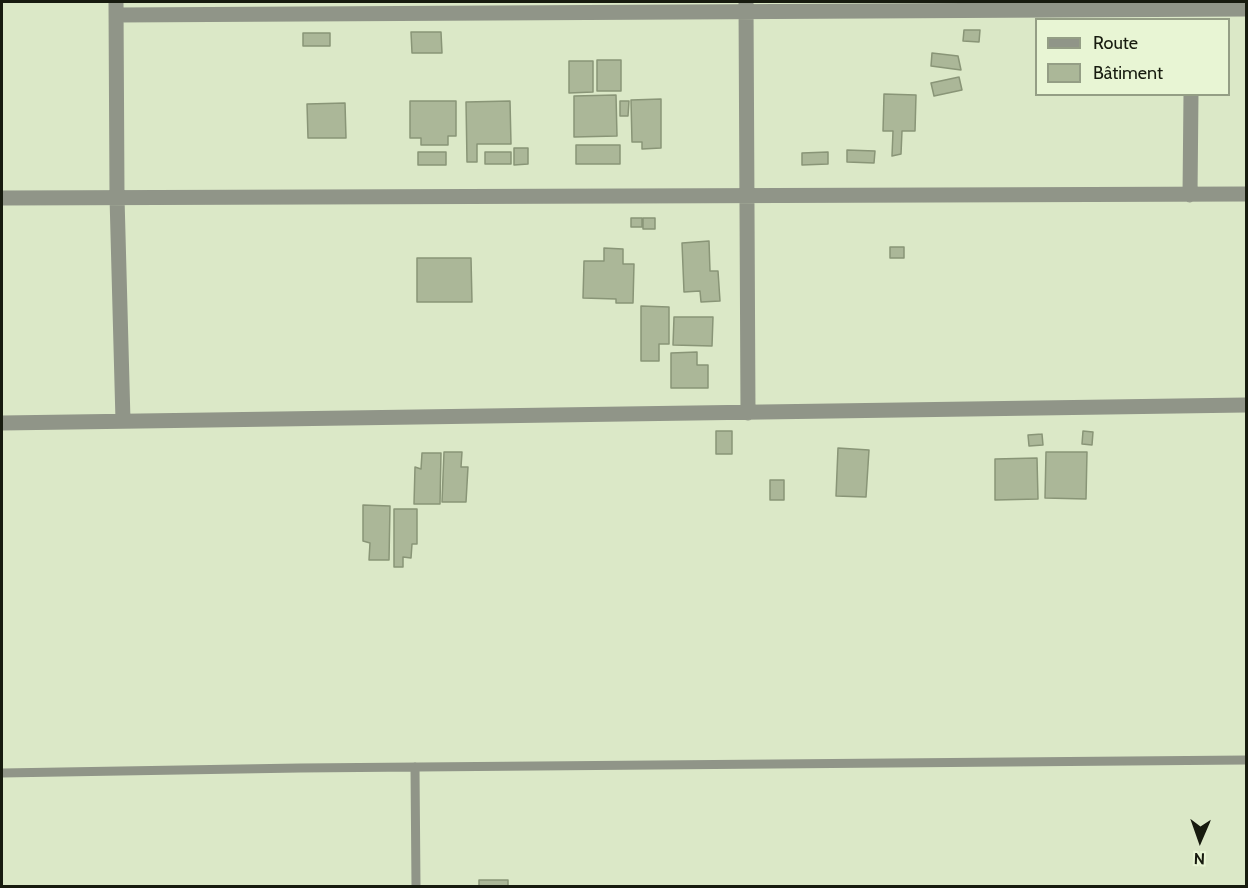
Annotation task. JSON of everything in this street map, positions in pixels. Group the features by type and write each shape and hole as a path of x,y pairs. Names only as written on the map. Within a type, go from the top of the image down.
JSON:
{"street":[{"path":"746,7 748,413"},
{"path":"123,421 117,197 116,8 1246,9"},
{"path":"1190,195 1191,96"},
{"path":"2,198 1246,194"},
{"path":"2,423 1246,405"}],"lane":[{"path":"2,773 1246,760"},
{"path":"415,767 416,886"}],"building":[{"path":"964,30 980,30 979,42 963,41"},
{"path":"411,32 441,32 442,53 412,53"},
{"path":"303,33 330,33 330,46 303,46"},
{"path":"932,53 958,56 961,70 931,66"},
{"path":"597,60 621,60 621,91 597,91"},
{"path":"569,61 593,61 593,92 569,93"},
{"path":"959,77 962,90 934,96 931,83"},
{"path":"884,94 916,95 915,131 902,131 901,154 892,156 893,131 883,131"},
{"path":"616,95 617,136 574,137 574,96"},
{"path":"661,99 661,148 642,149 642,142 632,142 631,100"},
{"path":"410,101 456,101 456,136 448,136 448,145 421,145 421,138 410,138"},
{"path":"510,101 511,144 477,144 477,162 467,162 466,102"},
{"path":"620,101 629,101 628,116 620,116"},
{"path":"345,103 346,138 308,138 307,104"},
{"path":"576,145 620,145 620,164 576,164"},
{"path":"514,148 528,148 528,164 514,165"},
{"path":"847,150 875,151 874,163 847,162"},
{"path":"418,152 446,152 446,165 418,165"},
{"path":"485,152 511,152 511,164 485,164"},
{"path":"828,152 828,164 802,165 802,153"},
{"path":"631,218 642,218 642,227 631,227"},
{"path":"643,218 655,218 655,229 643,229"},
{"path":"709,241 710,271 718,271 720,301 701,302 700,291 684,292 682,243"},
{"path":"890,247 904,247 904,258 890,258"},
{"path":"604,248 623,249 623,264 634,264 633,303 616,303 616,299 583,298 584,261 604,261"},
{"path":"417,258 471,258 472,302 417,302"},
{"path":"641,306 669,307 669,344 659,344 659,361 641,361"},
{"path":"674,317 713,317 712,346 673,345"},
{"path":"697,352 697,365 708,365 708,388 671,388 671,353"},
{"path":"716,431 732,431 732,454 716,454"},
{"path":"1083,431 1093,432 1092,445 1082,444"},
{"path":"1042,434 1043,445 1029,446 1028,435"},
{"path":"838,448 869,450 866,497 836,496"},
{"path":"444,452 462,452 461,467 468,467 466,502 442,502"},
{"path":"1046,452 1087,452 1086,499 1045,498"},
{"path":"422,453 441,453 440,504 414,504 415,467 421,469"},
{"path":"1037,458 1038,499 995,500 995,459"},
{"path":"770,480 784,480 784,500 770,500"},
{"path":"363,505 390,506 389,560 369,560 370,543 363,541"},
{"path":"394,509 417,509 417,544 412,544 411,558 403,557 403,567 394,567"},
{"path":"479,880 508,880 508,886 479,886"}]}
